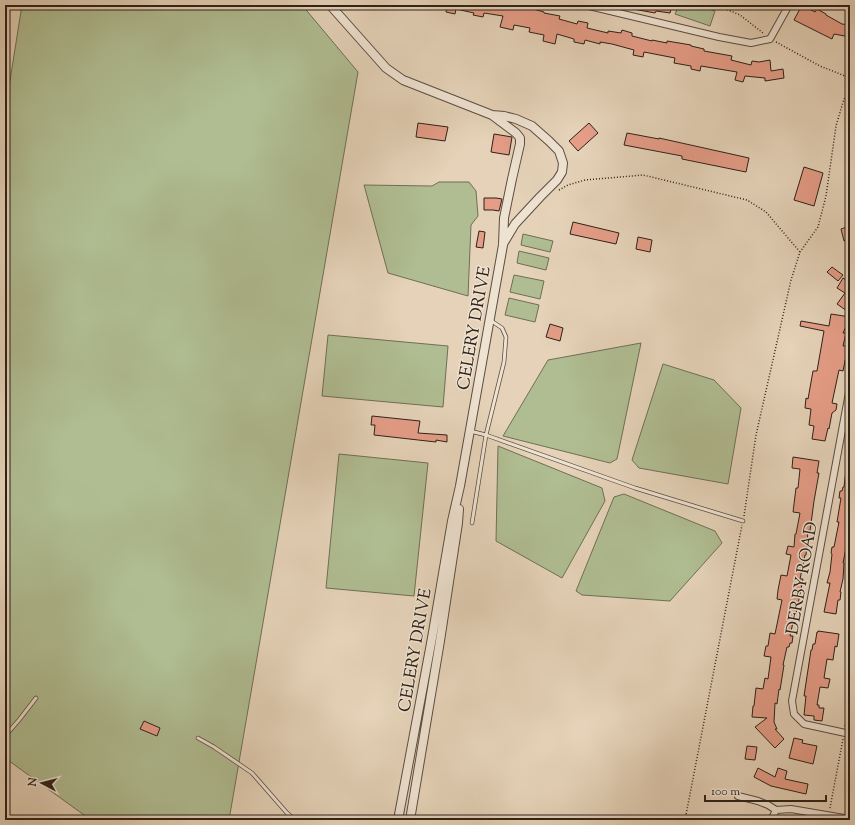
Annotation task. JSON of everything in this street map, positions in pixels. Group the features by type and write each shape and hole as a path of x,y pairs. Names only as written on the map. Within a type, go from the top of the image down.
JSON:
{"street":[{"name":"CELERY DRIVE","path":"330,5 386,68 403,80 492,115 516,133 520,138 504,218 503,245 490,320 398,820"},
{"path":"585,5 719,37 751,43 770,39 789,5"},
{"name":"CELERY DRIVE","path":"492,115 516,119 532,126 559,151 563,163 562,172 558,180 515,224 503,245"},
{"name":"DERBY ROAD","path":"847,734 804,724 794,714 792,701 850,387"},
{"name":"CELERY DRIVE","path":"410,820 458,522 460,486"},
{"path":"738,796 758,801 776,810 791,809 850,818"},
{"path":"771,820 776,810"}],"lane":[{"path":"472,523 486,435 504,362 506,337 502,328 490,320"},
{"path":"470,431 486,435 635,488 743,521"},
{"path":"5,736 20,720 36,698"},
{"path":"198,738 252,773 287,813 296,820"}],"path":[{"path":"716,5 740,15 770,39 820,66 850,78"},
{"path":"685,820 743,521 756,435 791,280 800,252 818,227 826,196 836,126 844,98 850,90"},
{"path":"555,193 568,185 585,180 643,175 747,200 766,212 800,252"},
{"path":"828,814 847,734 850,701"}],"green space":[{"path":"22,5 302,5 358,72 229,820 91,820 5,758 5,112"},
{"path":"679,5 698,5 715,11 710,26 675,14"},
{"path":"439,182 469,182 476,191 478,216 471,225 468,296 388,273 364,185 432,186"},
{"path":"523,234 553,241 550,252 521,245"},
{"path":"519,251 549,258 546,270 517,263"},
{"path":"514,275 544,281 540,299 510,292"},
{"path":"509,298 539,305 535,322 505,315"},
{"path":"328,335 448,346 443,407 322,396"},
{"path":"641,343 617,459 610,463 503,436 548,360"},
{"path":"663,364 714,380 741,408 728,484 639,468 632,460"},
{"path":"498,446 602,488 605,501 562,578 496,541"},
{"path":"339,454 428,463 414,596 326,588"},
{"path":"624,494 715,531 722,543 670,601 582,595 576,591 614,497"}],"building":[{"path":"447,5 518,5 560,16 559,19 577,24 578,21 588,23 587,28 608,33 608,31 621,33 622,30 632,33 632,36 652,41 667,43 667,41 691,45 704,49 704,51 732,56 731,60 751,65 752,61 759,62 770,60 771,71 783,69 784,78 765,81 765,78 745,76 743,82 735,80 737,72 701,66 700,71 691,69 691,66 674,63 675,58 644,52 643,57 633,55 634,50 612,44 600,42 600,44 585,40 584,44 574,42 574,39 557,34 555,44 543,41 544,35 529,32 530,28 514,25 513,30 500,27 503,16 484,13 483,17 473,15 474,13 456,9 455,14 446,12"},
{"path":"629,5 672,5 670,13 656,11 655,13 628,8"},
{"path":"802,5 815,12 817,9 842,24 850,25 850,37 834,34 832,39 794,20"},
{"path":"418,123 448,127 445,141 416,137"},
{"path":"589,123 598,133 578,151 569,141"},
{"path":"627,133 659,138 749,158 746,172 682,159 682,156 624,145"},
{"path":"494,134 512,137 509,155 491,152"},
{"path":"804,167 823,173 814,206 794,200"},
{"path":"484,198 502,199 499,211 484,210"},
{"path":"573,222 619,233 616,244 570,234"},
{"path":"850,226 850,239 844,241 841,229"},
{"path":"479,231 485,232 483,248 476,247"},
{"path":"638,237 652,240 650,252 636,249"},
{"path":"832,267 843,275 838,281 827,272"},
{"path":"843,278 850,282 850,313 837,304 845,293 837,288"},
{"path":"831,314 850,317 850,321 848,322 843,333 846,333 843,346 848,346 843,371 839,370 832,403 837,404 836,410 832,413 825,441 812,439 814,426 809,425 811,409 805,408 813,371 817,371 824,331 800,326 801,321 829,326"},
{"path":"550,324 563,328 560,341 546,337"},
{"path":"372,416 420,421 418,433 447,435 447,442 374,435 375,425 371,425"},
{"path":"793,457 819,461 817,473 819,473 810,531 808,530 806,555 800,579 803,579 790,636 793,636 792,643 790,643 789,647 787,647 777,704 775,703 774,722 777,729 775,729 784,739 775,748 755,727 767,718 752,717 756,688 763,689 765,678 768,679 771,657 764,656 766,646 768,646 770,633 775,634 782,600 777,599 781,575 787,576 791,555 786,554 788,546 794,547 795,534 800,513 793,512 800,469 792,468"},
{"path":"846,470 850,470 850,539 849,543 847,543 843,563 843,579 836,614 824,612 830,583 827,583 830,572 832,547 834,547 839,522 837,522 841,498 839,498 840,491 842,491 844,487"},
{"path":"818,631 839,634 833,660 827,659 824,678 830,679 828,688 820,687 817,705 819,705 819,708 824,708 822,721 814,720 814,716 804,715 806,696 804,696 811,650 813,644 815,644"},
{"path":"144,721 160,728 157,736 140,729"},
{"path":"794,738 803,740 802,743 817,746 813,764 789,758"},
{"path":"747,746 757,747 755,760 745,759"},
{"path":"758,768 775,777 778,768 787,771 785,779 808,784 806,794 771,786 754,777"}]}
